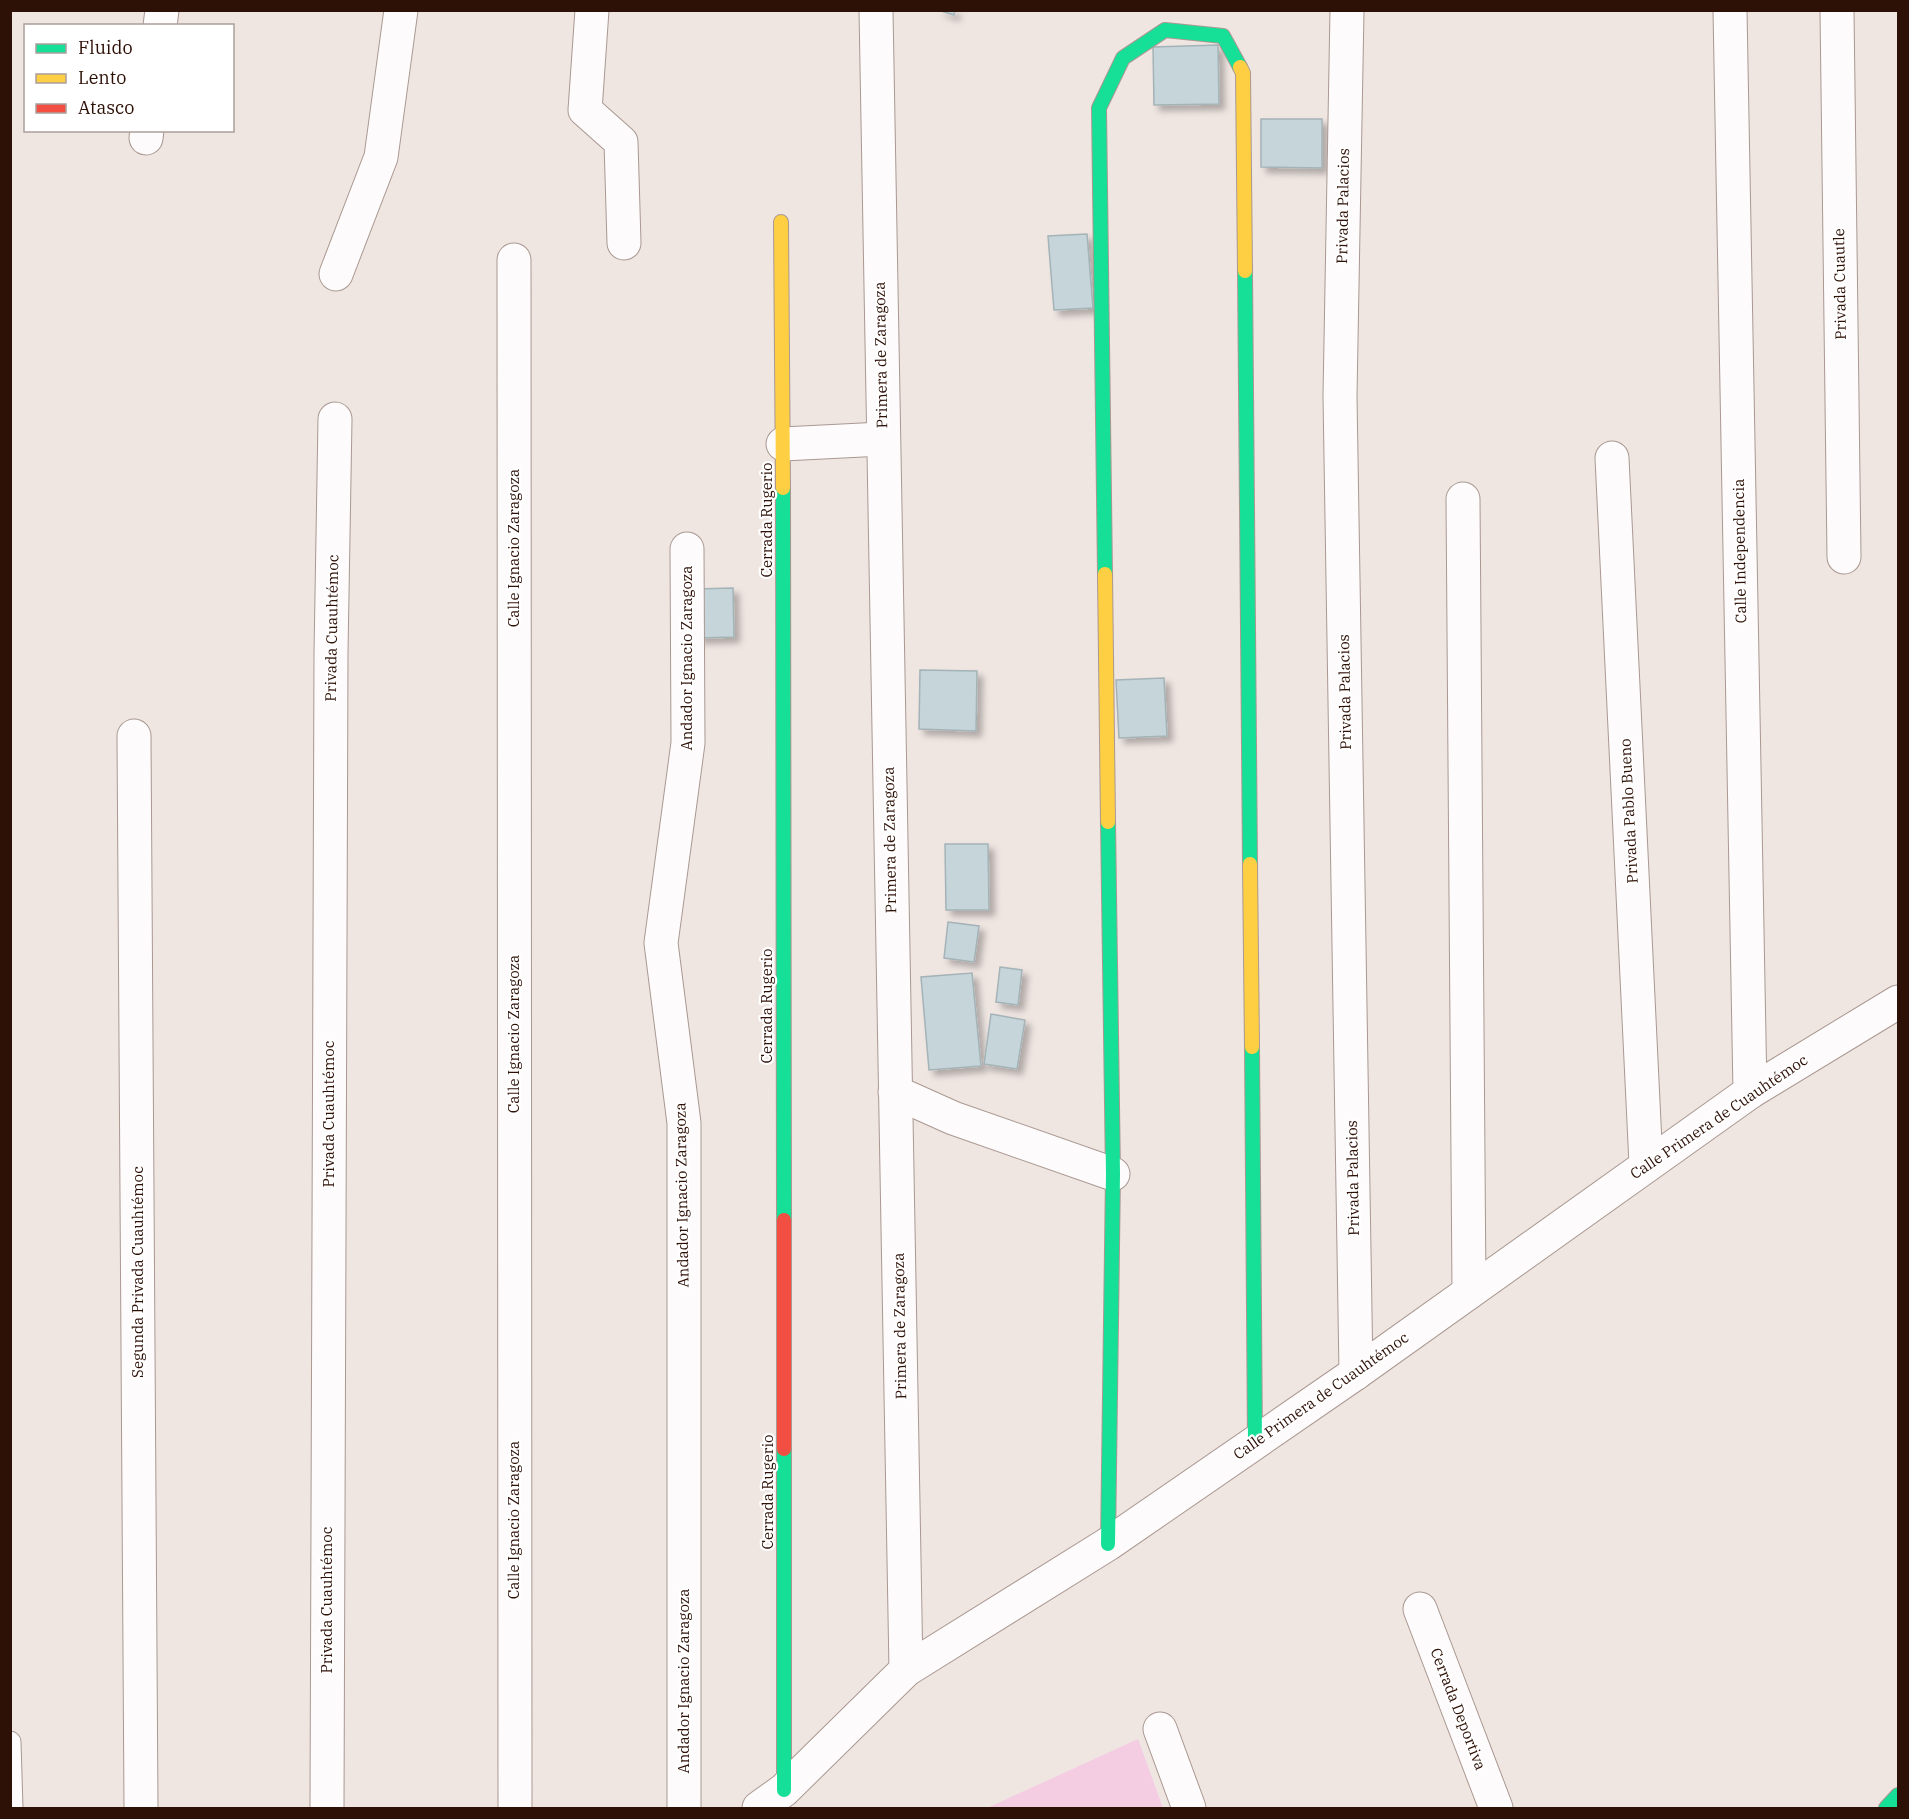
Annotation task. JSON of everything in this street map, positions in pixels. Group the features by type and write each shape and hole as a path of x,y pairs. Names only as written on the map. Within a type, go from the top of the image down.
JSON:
{"street":[{"path":"336,273 381,157 401,10"},
{"path":"592,10 585,110 621,142 624,243"},
{"name":"Primera de Zaragoza","path":"876,10 906,1670"},
{"name":"Privada Palacios","path":"1347,10 1340,396 1356,1373"},
{"name":"Calle Independencia","path":"1730,10 1750,1092"},
{"name":"Privada Cuautle","path":"1837,10 1844,557"},
{"path":"1108,1544 1113,1174 1099,108 1123,58 1165,30 1222,36 1243,74 1255,1442"},
{"name":"Cerrada Rugerio","path":"771,1799 783,444 781,222"},
{"name":"Calle Ignacio Zaragoza","path":"514,261 514,1809"},
{"name":"Privada Cuauhtémoc","path":"327,1809 331,653 335,419"},
{"path":"783,444 882,439"},
{"name":"Privada Pablo Bueno","path":"1612,458 1646,1164"},
{"path":"1463,499 1469,1292"},
{"name":"Andador Ignacio Zaragoza","path":"684,1809 684,1123 661,944 688,743 687,549"},
{"name":"Segunda Privada Cuauhtémoc","path":"134,736 141,1809"},
{"name":"Calle Primera de Cuauhtémoc","path":"771,1799 906,1670 1108,1544 1356,1373 1750,1092 1899,1002"},
{"path":"895,1092 953,1118 1113,1174"},
{"name":"Cerrada Deportiva","path":"1420,1609 1496,1809"},
{"path":"1160,1729 1189,1809"},
{"path":"1886,1809 1899,1795"}],"lane":[{"path":"10,1742 12,1809"}],"shaded area":[{"path":"1138,1739 1163,1808 987,1808"}],"building":[{"path":"938,10 955,10 954,15"},
{"path":"1218,45 1219,104 1154,105 1153,47"},
{"path":"1261,119 1322,119 1322,168 1261,167"},
{"path":"1087,234 1093,308 1054,310 1048,236"},
{"path":"733,588 734,637 697,638 695,589"},
{"path":"920,670 977,671 976,731 919,729"},
{"path":"1164,678 1167,736 1119,738 1116,680"},
{"path":"945,844 988,844 989,910 946,910"},
{"path":"948,922 979,926 974,962 944,958"},
{"path":"1000,967 1022,970 1018,1005 996,1002"},
{"path":"972,973 981,1066 929,1070 921,977"},
{"path":"991,1014 1025,1020 1017,1069 984,1064"}],"traffic: fast":[{"path":"1105,574 1099,108 1123,58 1165,30 1223,36 1240,67"},
{"path":"1245,271 1250,864"},
{"path":"783,488 784,1220"},
{"path":"1108,822 1113,1174 1108,1544"},
{"path":"1252,1047 1255,1442"},
{"path":"784,1449 784,1790"},
{"path":"1886,1808 1898,1795"}],"traffic: slow":[{"path":"1240,67 1243,73 1245,271"},
{"path":"781,222 783,488"},
{"path":"1105,574 1108,822"},
{"path":"1250,864 1252,1047"}],"traffic: jam":[{"path":"784,1220 784,1449"}]}
